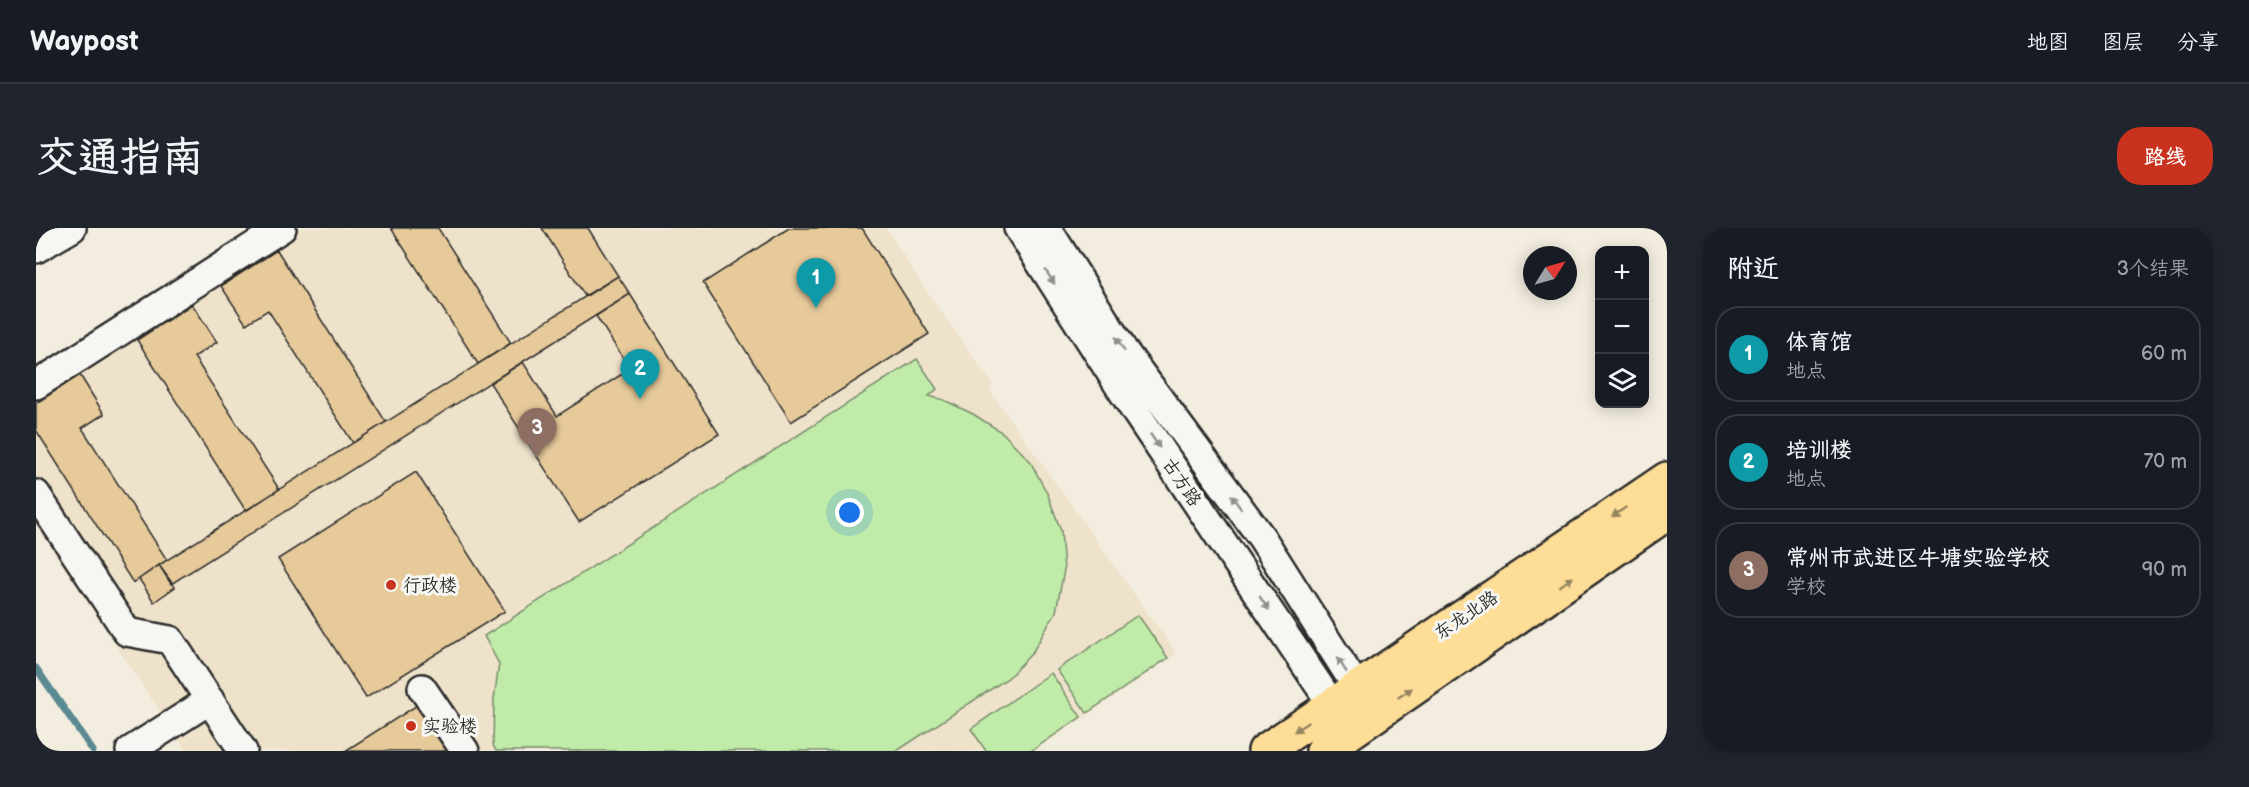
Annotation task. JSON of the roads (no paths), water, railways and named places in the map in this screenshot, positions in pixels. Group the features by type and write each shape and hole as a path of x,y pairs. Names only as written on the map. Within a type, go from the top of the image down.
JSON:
{"main road":[{"name":"东龙北路","path":"1323,751 1351,718 1667,479"},
{"name":"东龙北路","path":"1265,751 1351,718 1667,513"}],"street":[{"path":"36,249 72,228"},
{"path":"36,385 282,228"},
{"name":"古方路","path":"1018,228 1135,411 1351,718"},
{"name":"古方路","path":"1047,228 1124,351 1262,538 1351,718"},
{"path":"36,494 128,633 170,640 243,751"},
{"path":"422,688 465,751"},
{"path":"130,751 210,700"}],"waterway":[{"path":"36,668 93,751"}],"place":[{"name":"体育馆","path":"816,308"},
{"name":"培训楼","path":"640,399"},
{"name":"常州市武进区牛塘实验学校","path":"537,458"},
{"name":"行政楼","path":"391,585"},
{"name":"实验楼","path":"411,726"}]}
